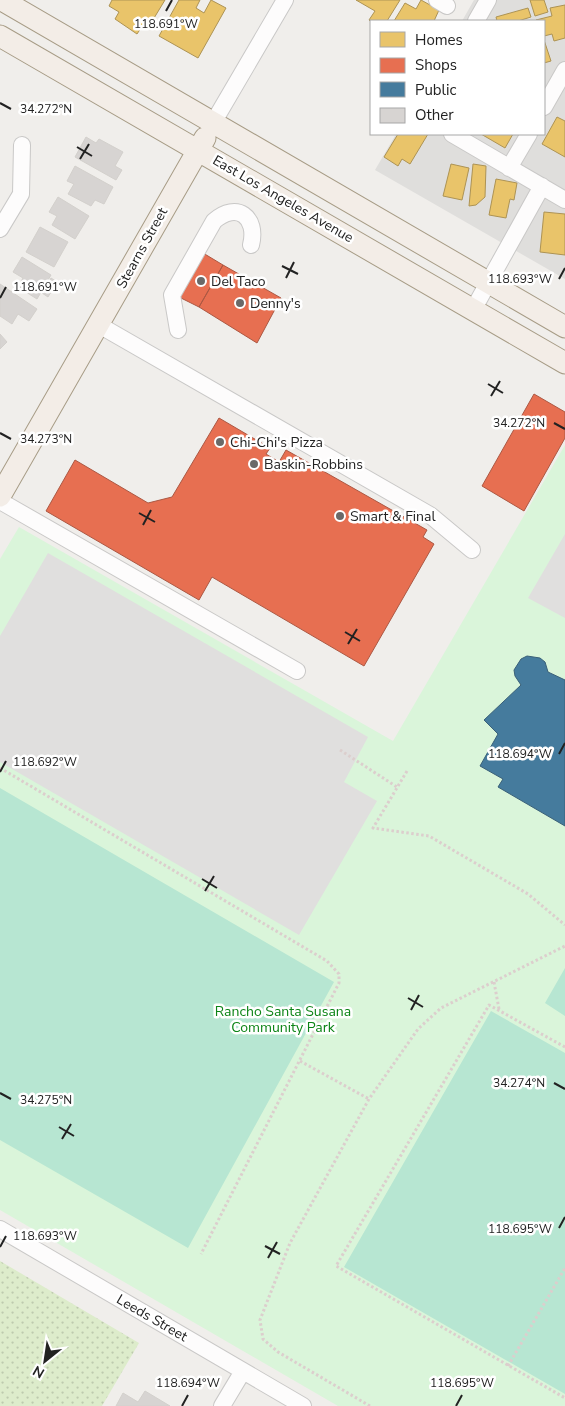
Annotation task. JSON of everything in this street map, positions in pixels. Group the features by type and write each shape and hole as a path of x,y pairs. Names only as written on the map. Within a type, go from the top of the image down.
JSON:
{"main road":[{"path":"2,0 565,327"},
{"name":"East Los Angeles Avenue","path":"0,36 565,362"},
{"name":"Stearns Street","path":"0,496 213,123"}],"street":[{"name":"Stearns Street","path":"213,123 285,0"},
{"path":"477,20 488,0"},
{"path":"545,105 565,70"},
{"path":"454,135 565,200"},
{"path":"509,168 528,135"},
{"path":"0,229 21,194 22,145"},
{"path":"473,310 542,186"},
{"path":"178,330 172,295 214,221 222,214 232,211 241,213 250,221 254,232 251,245"},
{"path":"98,325 430,515 472,550"},
{"path":"0,501 297,671"},
{"name":"Leeds Street","path":"0,1229 303,1406"},
{"path":"222,1406 243,1371"}],"path":[{"path":"340,750 397,787"},
{"path":"0,768 327,961 339,974 338,983 300,1061 201,1254"},
{"path":"407,771 373,828 428,836 528,894 565,925"},
{"path":"370,1406 278,1352 263,1339 260,1320 290,1243 369,1100 418,1029 441,1008 565,946"},
{"path":"494,982 499,1010"},
{"path":"565,1047 489,1005 336,1266 565,1398"},
{"path":"300,1061 369,1100"},
{"path":"508,1366 565,1268"}],"shaded area":[{"path":"474,0 565,0 565,279 375,170 395,135 545,135 545,20 463,20"},
{"path":"565,534 565,618 528,598"},
{"path":"48,553 368,737 344,782 377,801 299,935 0,762 0,636"}],"green space":[{"name":"Rancho Santa Susana Community Park","path":"565,445 565,1406 338,1406 0,1210 0,559 19,527 393,741"},
{"path":"0,788 334,982 188,1248 0,1140"},
{"path":"565,968 565,1016 545,1003"},
{"path":"491,1011 565,1053 565,1394 344,1267"},
{"path":"0,1261 139,1343 102,1406 0,1406"}],"building: Homes":[{"path":"112,0 165,0 148,28 143,25 137,34 115,19 119,12 109,6"},
{"path":"179,0 200,0 196,8 204,13 211,0 226,8 198,58 159,36"},
{"path":"356,0 400,0 388,20 370,21 369,20 375,11"},
{"path":"421,0 439,10 434,20 395,20 405,3 416,9"},
{"path":"530,0 544,0 548,12 535,16"},
{"path":"565,5 565,38 554,41 552,34 545,36 545,20 536,20 552,16 550,8"},
{"path":"528,8 531,17 521,20 497,20 496,17"},
{"path":"545,43 551,61 545,63"},
{"path":"557,117 565,121 565,157 542,144"},
{"path":"397,135 427,135 410,164 402,159 398,166 384,157"},
{"path":"483,135 512,135 505,148"},
{"path":"451,164 469,168 462,200 443,196"},
{"path":"473,164 486,166 485,197 476,205 469,206"},
{"path":"496,179 517,183 514,200 510,199 506,218 489,215"},
{"path":"544,212 565,214 565,255 540,252"}],"building: Shops":[{"name":"Del Taco","path":"203,253 223,265 199,307 179,297"},
{"name":"Denny's","path":"223,265 281,298 257,343 199,307"},
{"path":"534,394 565,412 565,438 524,511 482,486"},
{"path":"219,418 270,448 266,454 279,462 286,450 427,530 423,537 434,544 364,666 212,577 199,600 46,511 75,460 148,503 172,497"}],"building: Public":[{"path":"527,656 540,658 545,662 548,672 565,680 565,826 498,787 503,779 480,766 498,734 484,720 521,685 515,676 514,670 521,659"}],"building: Other":[{"path":"86,137 96,143 99,139 123,152 115,166 122,170 116,180 75,157"},
{"path":"75,166 113,187 104,204 95,200 91,206 68,194 74,184 67,181"},
{"path":"58,197 89,216 75,239 52,225 57,216 49,212"},
{"path":"40,227 68,242 54,267 26,252"},
{"path":"22,257 51,275 37,299 18,287 23,278 13,272"},
{"path":"51,278 57,282 48,297 42,293"},
{"path":"0,284 37,309 29,321 18,314 12,324 0,316"},
{"path":"0,334 7,342 0,349"},
{"path":"145,1391 170,1406 116,1406 123,1393 138,1402"}],"place":[{"name":"Del Taco","path":"201,281"},
{"name":"Denny's","path":"240,303"},
{"name":"Chi-Chi's Pizza","path":"220,442"},
{"name":"Baskin-Robbins","path":"254,464"},
{"name":"Smart & Final","path":"340,516"}]}
